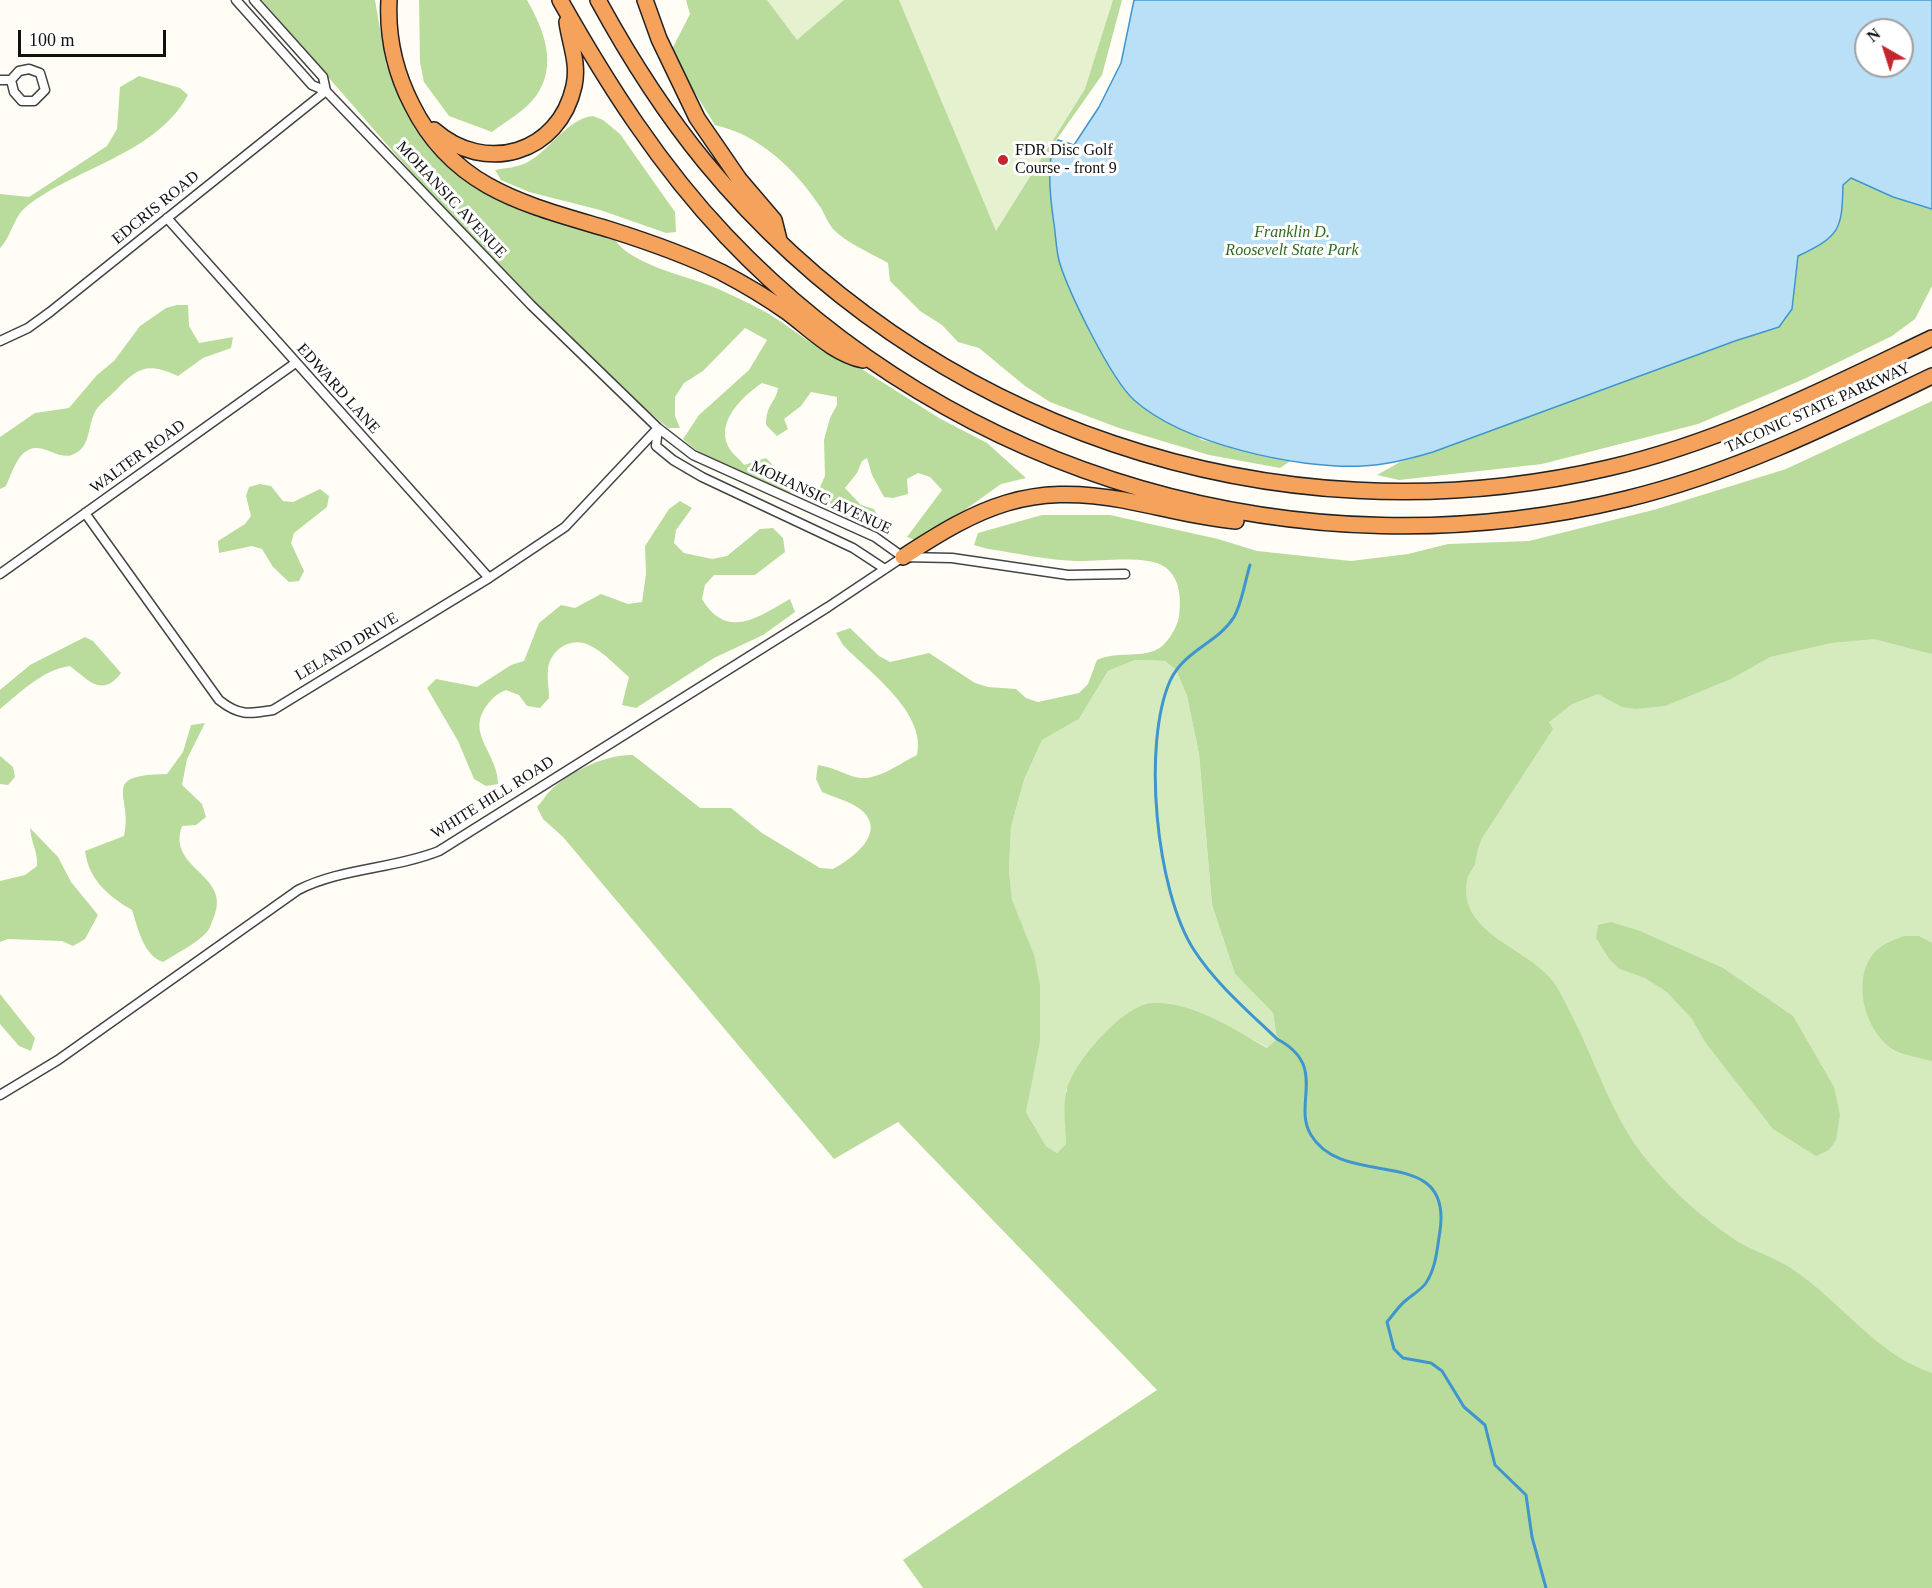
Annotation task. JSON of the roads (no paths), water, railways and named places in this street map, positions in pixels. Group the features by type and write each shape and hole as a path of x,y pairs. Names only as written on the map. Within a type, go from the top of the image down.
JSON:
{"highway":[{"path":"389,0 391,44 400,78 413,108 428,134 447,155 494,191 527,205 651,243 709,267 760,294 841,352 877,362"},
{"name":"TACONIC STATE PARKWAY","path":"598,0 642,75 683,134 729,189 779,240 832,288 889,331 950,370 1014,404 1078,432 1146,455 1250,480 1321,489 1393,493 1465,490 1537,482 1608,468 1677,449 1745,424 1932,338"},
{"path":"645,0 663,50 697,118 739,179 774,220 779,240"},
{"path":"413,108 440,136 471,152 503,154 536,142 550,131 562,116 574,86 575,57 563,5"},
{"name":"TACONIC STATE PARKWAY","path":"563,5 635,124 702,210 779,288 835,334 932,399 1024,446 1092,474 1197,504 1304,522 1376,527 1484,523 1556,513 1628,498 1696,478 1763,454 1932,376"},
{"path":"903,557 978,512 1016,499 1053,494 1103,497 1231,521 1304,522"}],"street":[{"name":"MOHANSIC AVENUE","path":"236,0 312,86 326,91 524,297 658,428 708,463 875,537 903,557 952,558 1068,575 1125,574"},
{"name":"MOHANSIC AVENUE","path":"254,0 322,77 326,91"},
{"path":"0,80 11,80 19,71 29,69 40,73 45,90 34,101 22,101 14,92 11,80"},
{"name":"EDCRIS ROAD","path":"0,341 28,328 326,91"},
{"name":"EDWARD LANE","path":"167,218 294,364 489,579"},
{"name":"WALTER ROAD","path":"0,574 294,364"},
{"name":"MOHANSIC AVENUE","path":"658,428 656,446 687,469 853,548 885,569"},
{"name":"LELAND DRIVE","path":"85,513 219,700 233,711 251,713 273,710 489,579 565,527 658,428"},
{"name":"WHITE HILL ROAD","path":"0,1095 57,1060 298,890 314,882 414,861 439,851 903,557"}],"water":[{"name":"Franklin D. Roosevelt State Park","path":"1134,0 1932,0 1932,209 1893,197 1851,178 1843,185 1841,212 1836,230 1823,243 1798,256 1792,309 1779,327 1433,452 1389,463 1336,466 1274,458 1242,451 1181,429 1155,416 1134,400 1125,389 1103,356 1065,278 1058,255 1051,205 1050,168 1054,147 1058,140 1074,145 1099,107 1121,63"}],"waterway":[{"path":"1250,565 1234,617 1219,634 1192,654 1176,670 1161,709 1155,779 1162,856 1170,892 1181,924 1194,950 1212,974 1233,997 1277,1039 1293,1050 1302,1061 1306,1073 1306,1123 1311,1135 1327,1152 1347,1161 1414,1176 1430,1186 1440,1204 1440,1231 1432,1271 1424,1286 1402,1303 1387,1322 1394,1349 1403,1358 1431,1363 1442,1371 1464,1407 1485,1425 1495,1465 1526,1495 1532,1537 1546,1588"}],"place":[{"name":"FDR Disc Golf Course - front 9","path":"1003,160"}]}
